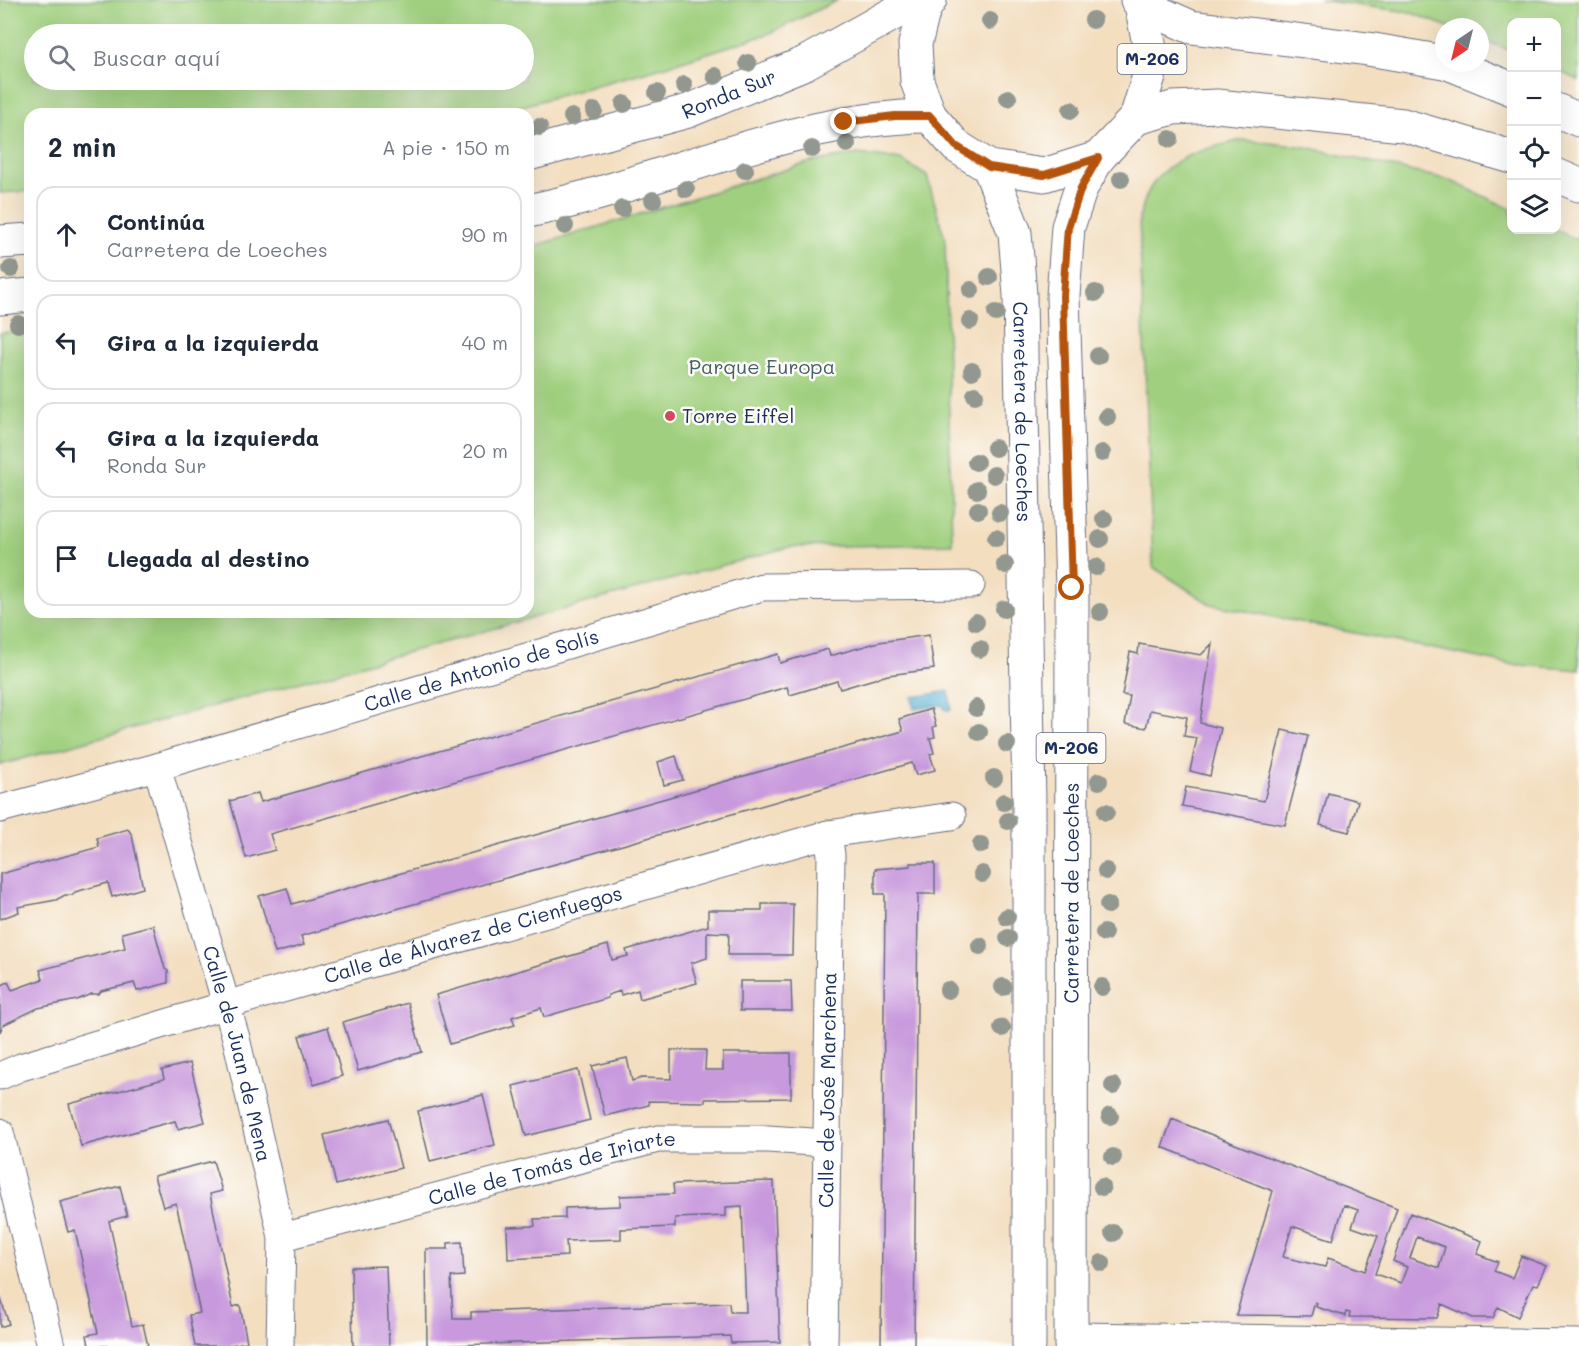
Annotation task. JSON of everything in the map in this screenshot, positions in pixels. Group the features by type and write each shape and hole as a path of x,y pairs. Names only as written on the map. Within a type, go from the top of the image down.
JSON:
{"main road":[{"name":"Ronda Sur","path":"534,152 688,111 805,63 918,0"},
{"name":"M-206","path":"930,0 924,9 915,44 917,81 930,116 956,146 989,167 1044,175 1098,158 1136,118 1153,63 1139,3"},
{"path":"1139,3 1191,27 1344,46 1435,61"},
{"path":"1469,72 1507,87"},
{"path":"1136,118 1173,108 1217,106 1403,125 1507,156"},
{"path":"1561,112 1579,120"},
{"path":"534,209 695,164 776,137 844,122 895,116 930,116"},
{"name":"Carretera de Loeches","path":"1071,1341 1072,588 1063,296 1068,227 1081,188 1098,158"},
{"name":"Carretera de Loeches","path":"989,167 1015,233 1020,296 1028,782 1029,1346"},
{"path":"1561,177 1579,185"},
{"path":"0,242 24,240"},
{"path":"0,298 24,296"}],"street":[{"name":"Calle de Antonio de Solís","path":"0,809 158,767 762,587 971,585"},
{"name":"Calle de Juan de Mena","path":"158,767 236,1038 282,1237 280,1346"},
{"name":"Calle de Álvarez de Cienfuegos","path":"0,1076 21,1067 226,1005 828,834 952,816"},
{"name":"Calle de José Marchena","path":"824,1346 831,855 828,834"},
{"path":"0,1132 51,1346"},
{"name":"Calle de Tomás de Iriarte","path":"282,1237 658,1139 768,1139 826,1143"},
{"path":"1071,1341 1579,1343"}],"green space":[{"path":"0,0 838,0 768,34 666,66 515,108 24,108 24,191 0,193"},
{"path":"1319,0 1579,0 1579,81 1561,72 1561,18 1507,18 1507,49 1489,42 1489,18 1435,18 1435,22 1409,12"},
{"path":"1242,140 1306,147 1449,180 1507,207 1507,234 1561,232 1579,241 1579,670 1509,664 1210,604 1153,567 1139,218 1149,190 1159,176 1179,160 1217,146"},
{"name":"Parque Europa","path":"858,154 901,160 927,176 945,239 952,544 789,547 534,617 534,246 811,162"},
{"name":"Parque Europa","path":"24,331 24,618 532,618 0,765 0,333"}],"water":[{"path":"949,691 951,710 946,710 942,705 914,709 912,697"}],"building":[{"path":"929,635 934,669 888,675 840,689 837,681 790,695 787,687 270,834 275,850 246,858 230,801 258,793 261,802 778,654 780,663 828,649 830,656 879,642"},
{"path":"1139,644 1201,655 1212,644 1200,723 1221,728 1210,776 1190,771 1197,738 1184,736 1187,717 1150,710 1146,728 1125,724 1130,696 1122,695 1130,652 1138,654"},
{"path":"931,709 936,726 933,727 935,737 930,738 934,753 930,754 935,770 916,775 912,763 301,936 304,945 275,953 259,896 287,888 292,904 903,731 899,719"},
{"path":"1282,730 1308,736 1285,825 1182,806 1186,787 1264,801"},
{"path":"676,756 683,780 664,785 658,762"},
{"path":"1328,793 1358,801 1349,832 1320,825"},
{"path":"128,829 132,835 143,888 112,897 108,883 75,892 73,895 65,895 56,900 18,907 19,912 0,919 0,874 99,847 97,838"},
{"path":"910,863 935,863 935,894 918,894 914,1346 881,1346 885,894 875,894 875,869 910,866"},
{"path":"762,904 793,904 792,955 728,955 729,933 707,932 707,958 691,963 697,983 640,999 638,990 621,995 620,991 608,995 608,998 544,1017 541,1008 512,1017 515,1025 450,1044 436,995 608,945 612,960 628,956 626,950 708,926 708,910 762,910"},
{"path":"153,925 165,969 168,971 168,983 137,991 134,983 77,1000 38,1008 3,1025 0,1032 0,986 8,982 12,990 43,979 40,970 125,948 122,933"},
{"path":"740,981 791,981 792,1011 740,1011"},
{"path":"408,1003 422,1052 358,1071 343,1022"},
{"path":"328,1027 342,1076 314,1085 299,1036"},
{"path":"671,1050 706,1050 705,1070 723,1070 723,1053 791,1053 791,1098 705,1099 705,1102 648,1101 649,1105 605,1116 592,1066 627,1058 632,1081 642,1078 671,1079"},
{"path":"190,1063 205,1122 178,1129 175,1121 81,1146 69,1104 164,1079 162,1070"},
{"path":"578,1070 590,1120 526,1136 513,1086"},
{"path":"483,1095 495,1145 430,1161 418,1111"},
{"path":"388,1119 401,1168 336,1185 324,1135"},
{"path":"1172,1119 1397,1208 1375,1274 1401,1283 1407,1267 1393,1261 1410,1213 1482,1241 1477,1254 1498,1262 1494,1271 1512,1278 1521,1256 1547,1266 1538,1285 1533,1284 1518,1317 1498,1307 1493,1318 1473,1318 1442,1304 1437,1318 1349,1317 1350,1313 1346,1312 1345,1316 1316,1307 1315,1302 1311,1316 1236,1315 1273,1191 1162,1147","holes":["1344,1205 1358,1210 1352,1227 1378,1236 1365,1271 1328,1258 1325,1267 1283,1257 1292,1226 1333,1240","1417,1237 1445,1247 1439,1268 1410,1258"]},
{"path":"213,1161 222,1191 210,1194 233,1307 240,1305 247,1342 225,1346 195,1346 189,1315 200,1313 176,1203 163,1207 154,1176"},
{"path":"774,1181 780,1342 731,1343 730,1336 427,1346 426,1249 448,1249 448,1243 462,1242 464,1276 451,1277 453,1319 471,1319 471,1312 729,1303 730,1312 746,1312 742,1206 726,1207 726,1216 675,1218 675,1227 621,1229 621,1239 566,1241 567,1256 508,1259 507,1227 535,1226 534,1219 565,1218 565,1208 620,1206 620,1196 674,1194 673,1184"},
{"path":"120,1186 127,1216 109,1221 132,1326 143,1324 148,1346 89,1346 87,1335 98,1333 75,1230 68,1232 60,1202"},
{"path":"386,1266 389,1346 353,1346 351,1267"},
{"path":"0,1296 9,1324 0,1327"}],"place":[{"name":"Torre Eiffel","path":"670,416"}],"route":[{"path":"844,122 895,116 930,116 956,146 989,167 1044,175 1098,158 1081,188 1068,227 1063,296 1072,588"}]}
